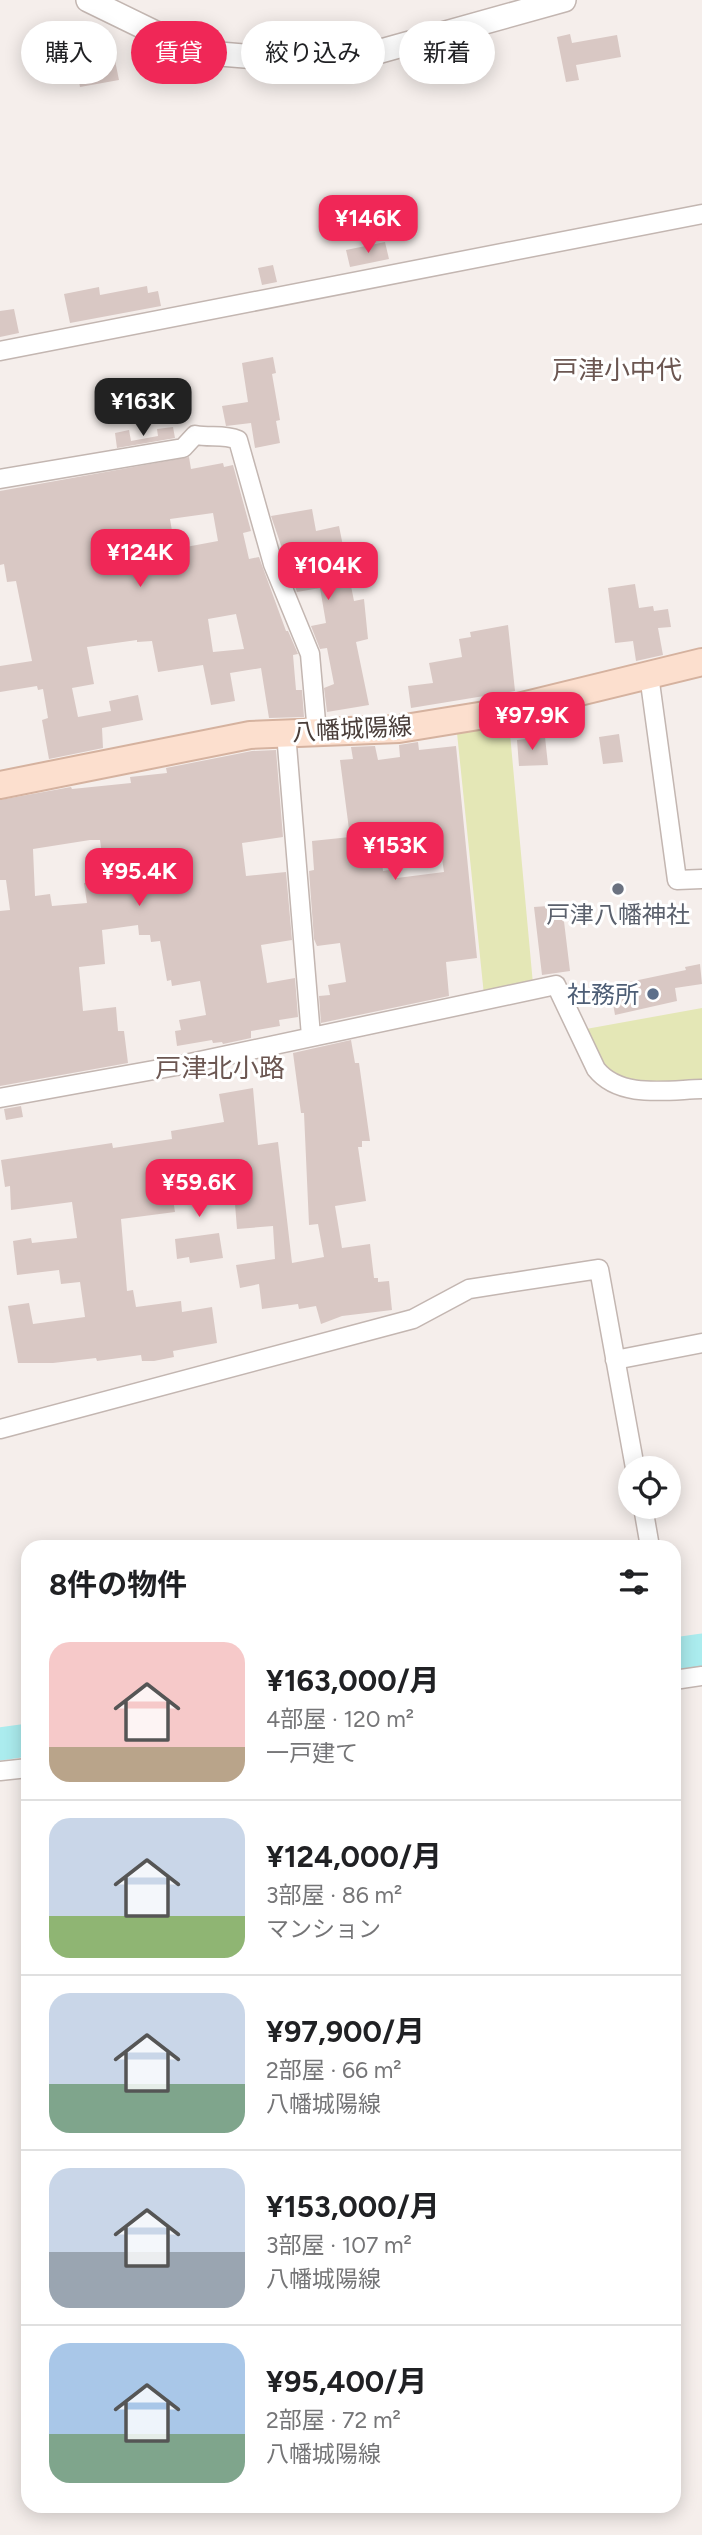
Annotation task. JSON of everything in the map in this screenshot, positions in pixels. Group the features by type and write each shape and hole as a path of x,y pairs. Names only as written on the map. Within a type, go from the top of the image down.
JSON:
{"main road":[{"name":"八幡城陽線","path":"0,785 250,735 399,729 485,715 702,662"}],"street":[{"path":"89,0 130,22 208,53 293,60 363,56 564,0"},
{"path":"0,351 702,214"},
{"path":"0,479 183,448 195,435 207,438 227,436 238,440 273,564 310,654 317,733"},
{"path":"649,675 677,880 702,879"},
{"path":"286,733 311,1036"},
{"path":"0,1098 176,1066 556,985 596,1069 615,1087 640,1090 702,1089"},
{"path":"0,1429 413,1319 469,1289 599,1269 633,1456"},
{"path":"615,1360 702,1343"},
{"path":"645,1519 649,1540"},
{"path":"681,1677 702,1676"},
{"path":"0,1771 21,1769"}],"green space":[{"path":"509,723 533,984 484,995 457,733"},
{"path":"702,1008 702,1080 627,1084 607,1074 586,1029"}],"building":[{"path":"570,34 572,43 617,35 621,57 576,65 579,80 566,82 557,37"},
{"path":"385,242 389,259 350,267 346,250"},
{"path":"273,265 277,282 262,285 258,268"},
{"path":"147,286 148,293 158,291 161,306 70,323 64,294 99,287 100,295"},
{"path":"14,309 19,333 0,337 0,311"},
{"path":"273,357 276,373 272,374 280,420 276,421 280,443 255,448 251,423 226,426 222,406 248,402 242,363"},
{"path":"173,427 175,438 117,448 115,433 129,430 131,441 158,436 157,429"},
{"path":"189,457 191,469 223,463 224,467 233,465 251,531 243,533 249,559 259,557 286,631 298,654 293,655 296,690 302,690 304,717 269,718 261,668 230,673 235,701 211,705 203,665 158,672 152,641 137,640 87,647 94,684 72,688 78,717 111,711 109,701 138,695 143,720 102,728 103,748 49,759 42,720 48,718 43,689 38,690 37,686 0,692 0,666 32,661 16,581 7,582 4,564 0,565 0,491","holes":["213,513 218,541 175,549 170,519","236,614 244,649 213,652 208,619"]},
{"path":"312,509 316,531 339,526 354,601 364,599 368,639 356,642 369,705 327,712 324,688 334,684 327,648 320,649 311,626 326,623 320,588 297,592 271,516"},
{"path":"635,584 639,608 653,606 654,611 668,609 671,627 658,628 663,655 636,661 633,641 615,643 608,588"},
{"path":"508,625 515,691 411,708 408,686 433,683 429,663 462,657 459,639 471,637 470,632"},
{"path":"619,734 623,762 603,764 599,737"},
{"path":"545,737 548,765 519,766 517,740"},
{"path":"418,742 419,750 456,746 477,958 446,962 449,996 321,1023 319,996 330,995 328,985 346,982 340,943 317,946 314,939 309,871 314,870 312,841 350,837 340,760 353,759 351,747 375,746 378,760 400,757 399,745","holes":["434,830 435,839 439,839 444,872 397,878 396,869 383,871 379,838"]},
{"path":"276,750 283,837 242,843 246,876 286,872 292,940 261,945 267,983 295,978 298,1017 279,1020 280,1026 251,1031 251,1038 223,1044 213,1043 212,1040 177,1046 175,1031 181,1030 179,1020 206,1015 200,981 172,986 171,980 167,981 160,941 151,942 150,935 139,935 138,925 102,930 105,964 79,967 83,1011 116,1007 118,1031 124,1031 128,1063 0,1086 0,911 10,910 6,880 0,880 0,800 71,787 131,783 130,777 167,773 166,768 252,751","holes":["100,840 105,880 84,883 87,903 52,906 50,894 35,896 33,849"]},
{"path":"562,905 570,971 542,975 534,907"},
{"path":"700,964 702,984 675,988 677,1001 615,1015 610,986 686,970 685,967"},
{"path":"351,1040 355,1063 359,1063 370,1141 362,1141 362,1147 358,1147 366,1201 335,1206 342,1248 370,1244 374,1278 378,1278 378,1282 389,1281 392,1310 342,1316 321,1324 316,1306 299,1309 298,1304 262,1309 259,1284 240,1288 236,1265 275,1259 273,1226 237,1229 233,1179 172,1192 175,1212 121,1219 127,1291 133,1290 136,1307 181,1301 182,1312 212,1307 217,1343 173,1351 174,1357 154,1361 142,1361 141,1355 97,1361 96,1358 53,1363 18,1363 8,1306 29,1303 33,1324 85,1317 80,1282 61,1284 59,1270 17,1275 13,1241 31,1238 32,1243 77,1238 72,1202 11,1210 10,1186 5,1187 1,1160 112,1143 113,1148 172,1139 171,1131 224,1122 219,1094 253,1088 258,1145 278,1142 292,1263 324,1257 318,1224 309,1225 304,1113 301,1113 293,1053"},
{"path":"21,1106 23,1117 6,1120 4,1109"},
{"path":"219,1233 223,1258 190,1263 189,1257 177,1259 175,1239"}],"waterway":[{"path":"681,1653 702,1650"},
{"path":"0,1744 21,1741"}],"place":[{"name":"戸津八幡神社","path":"618,889"},
{"name":"社務所","path":"653,994"}],"district":[{"name":"戸津小中代","path":"617,370"},
{"name":"戸津北小路","path":"220,1068"}]}
